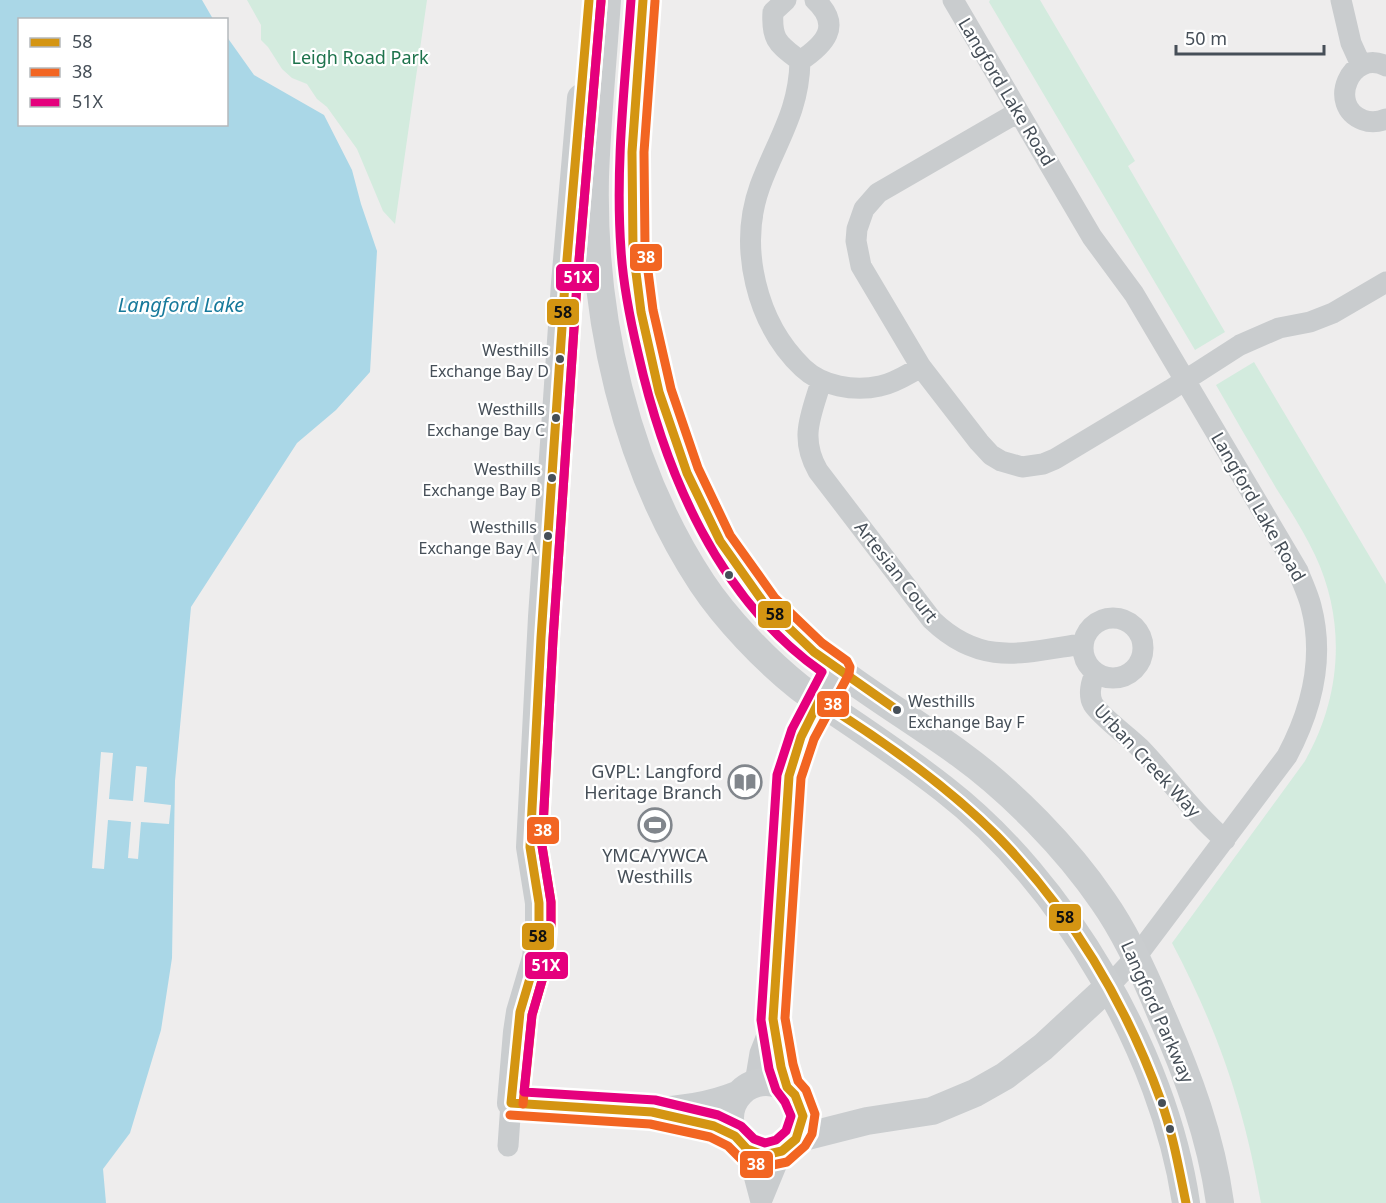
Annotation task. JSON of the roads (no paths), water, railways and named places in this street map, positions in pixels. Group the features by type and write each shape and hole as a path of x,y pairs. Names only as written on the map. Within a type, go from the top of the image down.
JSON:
{"main road":[{"path":"589,0 565,283 541,639 530,847 539,903 539,928 536,958 520,1012 511,1103 652,1112 714,1126 764,1155 789,1145 802,1123 794,1096 777,1083 766,1081 718,1103 652,1112"},
{"name":"Langford Parkway","path":"607,0 595,178 597,236 605,328 622,404 653,493 671,532 703,586 740,632 797,686 946,790 997,836 1052,898 1109,986 1135,1038 1155,1085 1170,1132 1186,1203"},
{"name":"Langford Parkway","path":"643,0 632,152 633,249 641,312 659,392 687,473 720,541 766,606 814,652 963,756 1016,801 1058,846 1103,901 1136,957 1172,1039 1198,1107 1210,1148 1220,1203"},
{"name":"Langford Lake Road","path":"789,1145 867,1121 932,1111 975,1093 1005,1076 1043,1047 1109,986"},
{"path":"741,1143 730,1126 729,1116 732,1105 746,1089"},
{"name":"Langford Lake Road","path":"794,1096 867,1121"}],"street":[{"path":"786,0 773,12 771,29 776,42 800,61"},
{"path":"800,61 819,48 827,36 829,20 823,7 815,0"},
{"name":"Langford Lake Road","path":"953,0 1092,237 1134,294 1298,571 1311,605 1316,636 1313,694 1298,736 1287,756 1136,957 1109,986"},
{"path":"1341,0 1351,43 1361,65"},
{"path":"800,61 799,82 793,110 754,206 751,249 753,273 759,296 778,337 790,355 821,382 854,387 874,387 893,381 921,367"},
{"path":"1386,66 1371,63 1361,65 1346,81 1344,92 1351,112 1360,119 1370,122 1386,119"},
{"path":"1018,112 878,194 870,201 860,219 856,241 861,266 921,367 984,449 1001,461 1032,466 1055,459 1257,336 1279,328 1310,322 1333,313 1386,282"},
{"name":"Artesian Court","path":"821,382 808,424 807,436 812,460 932,620 956,640 970,647 998,654 1082,644"},
{"path":"1115,618 1127,622 1136,629 1142,640 1142,652 1138,663 1130,672 1119,677 1107,678 1096,673 1084,657 1082,644 1093,626 1103,620 1115,618"},
{"path":"794,1096 781,1066 773,1019 789,776 793,756 802,732 838,669"},
{"name":"Urban Creek Way","path":"1096,673 1092,680 1090,694 1095,707 1141,749 1204,822 1225,840"},
{"path":"746,1089 773,1019"},
{"path":"508,1146 511,1103"},
{"path":"741,1143 761,1202 789,1145"}],"water":[{"name":"Langford Lake","path":"0,0 202,0 212,18 18,18 18,126 228,126 228,38 254,75 324,115 352,170 377,251 370,372 336,410 297,443 191,607 175,781 172,958 161,1030 130,1133 103,1169 106,1203 0,1203"}],"place":[{"name":"Westhills Exchange Bay D","path":"560,359"},
{"name":"Westhills Exchange Bay C","path":"556,418"},
{"name":"Westhills Exchange Bay B","path":"552,478"},
{"name":"Westhills Exchange Bay A","path":"548,536"},
{"name":"Westhills Exchange Bay F","path":"897,710"},
{"name":"GVPL: Langford Heritage Branch","path":"745,782"},
{"name":"YMCA/YWCA Westhills","path":"655,825"}],"park label":[{"name":"Leigh Road Park","path":"360,58"}]}
